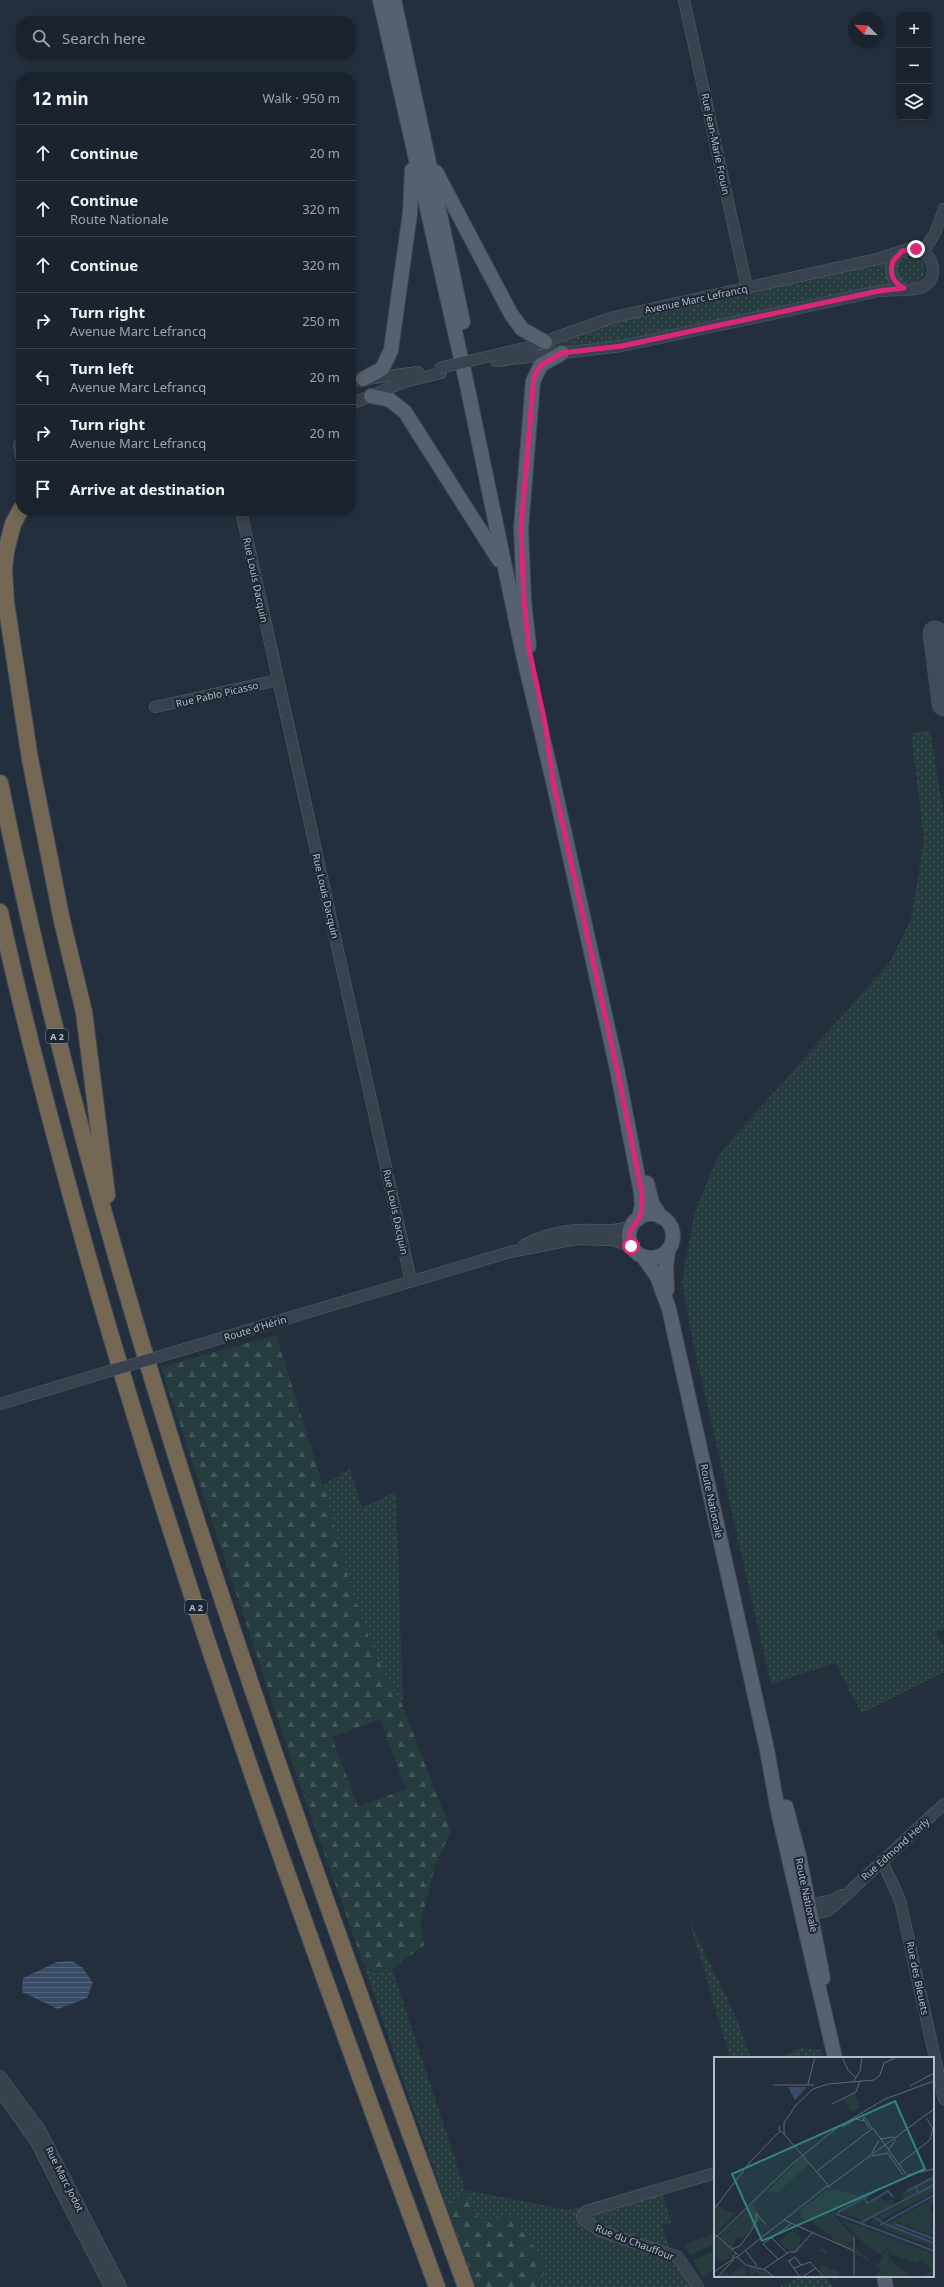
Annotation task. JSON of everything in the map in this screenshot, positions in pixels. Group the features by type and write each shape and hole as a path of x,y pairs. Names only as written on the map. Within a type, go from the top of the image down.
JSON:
{"highway":[{"path":"17,516 13,524 6,551 4,570 6,603 30,759 62,921 83,1006 107,1192 124,1287"},
{"name":"A 2","path":"0,783 58,1042 124,1287 200,1531 277,1763 466,2287"},
{"name":"A 2","path":"0,912 39,1077 69,1190 113,1343 160,1494 266,1813 437,2287"}],"main road":[{"path":"380,0 417,139 500,496 529,649 545,723 553,781"},
{"path":"394,0 417,139 523,654 553,781 617,1069 642,1193 642,1205 636,1222 629,1234 631,1246 635,1252 644,1258 657,1258 668,1251"},
{"path":"417,139 485,262 511,314 522,329 545,342"},
{"path":"357,380 382,369 391,350 411,203 417,139"},
{"path":"529,649 524,600 521,529 533,381 541,365 562,353"},
{"path":"371,396 390,400 405,412 485,536 506,572"},
{"path":"617,1069 651,1199 661,1217"},
{"path":"636,1222 650,1214 661,1217 668,1222 672,1231 673,1240 668,1251 666,1273 669,1309"},
{"name":"Route Nationale","path":"644,1258 657,1276 669,1309 767,1750 796,1842 805,1911 835,2057"},
{"path":"884,2277 886,2287"}],"street":[{"name":"Rue Jean-Marie Frouin","path":"684,0 747,288"},
{"path":"357,380 440,370 496,358 562,353 622,346 879,291 904,288 918,289 927,284 931,277 932,263 923,252 935,233 944,209"},
{"name":"Avenue Marc Lefrancq","path":"496,358 607,319 899,253 909,249 923,252"},
{"path":"899,253 893,261 891,272 895,282 904,288"},
{"path":"356,402 404,382 440,370"},
{"name":"Rue Louis Dacquin","path":"242,516 411,1281"},
{"name":"Rue Pablo Picasso","path":"155,707 278,680"},
{"name":"Route d'Hérin","path":"510,1252 550,1233 577,1230 617,1230 636,1222"},
{"name":"Route d'Hérin","path":"0,1404 510,1252 576,1239 612,1240 631,1246"},
{"name":"Rue Edmond Herly","path":"805,1911 846,1893 944,1804"},
{"name":"Rue des Bleuets","path":"882,1861 900,1900 944,2099"},
{"name":"Rue Marc Jodot","path":"0,2076 40,2130 121,2287"},
{"name":"Rue Marc Jodot","path":"0,2091 36,2142 110,2287"},
{"name":"Rue du Chauffour","path":"698,2287 678,2257 600,2231 584,2220 582,2216 587,2211 714,2173"}],"green space":[{"path":"911,255 921,259 925,269 921,279 911,283 901,279 897,269 901,259"},
{"path":"887,260 885,271 891,284 888,286 628,342 570,346 535,352 534,349 587,332 616,320"},
{"path":"930,730 944,817 944,1629 936,1631 944,1648 944,1672 862,1713 835,1663 771,1684 692,1337 682,1281 695,1211 719,1154 890,962 911,919 924,840 911,733"},
{"path":"276,1335 323,1485 353,1594 376,1656 403,1707 451,1831 436,1863 420,1925 424,1945 392,1969 367,1974 289,1753 161,1367","holes":["380,1719 406,1789 358,1807 332,1737"]},
{"path":"350,1469 362,1508 396,1491 403,1707 376,1656 353,1594 323,1485"},
{"path":"689,1920 738,2022 751,2057 730,2057"},
{"path":"392,1969 465,2190 447,2207 367,1974"},
{"path":"799,2048 821,2050 822,2057 785,2057"},
{"path":"660,2182 671,2223 662,2225 674,2262 693,2287 538,2287 546,2268 480,2223 465,2190 569,2210"},
{"path":"465,2190 480,2223 514,2215 546,2268 538,2287 476,2287 447,2207"},
{"path":"714,2234 714,2244 690,2255 684,2244"},
{"path":"714,2250 714,2270 703,2277 693,2261"},
{"path":"798,2277 827,2277 832,2287 779,2287"}],"water":[{"path":"72,1961 82,1967 93,1983 87,1998 58,2009 22,1992 23,1978 57,1962"}],"taxiway":[{"path":"935,633 944,704"}],"route":[{"path":"631,1246 629,1234 632,1225 639,1218 642,1205 642,1193 627,1128 617,1069 553,781 545,723 529,649 524,600 521,522 534,376 538,368 544,362 562,353 622,346 841,298 904,288 898,285 892,276 891,268 893,261 902,251 906,249 916,249"}]}
